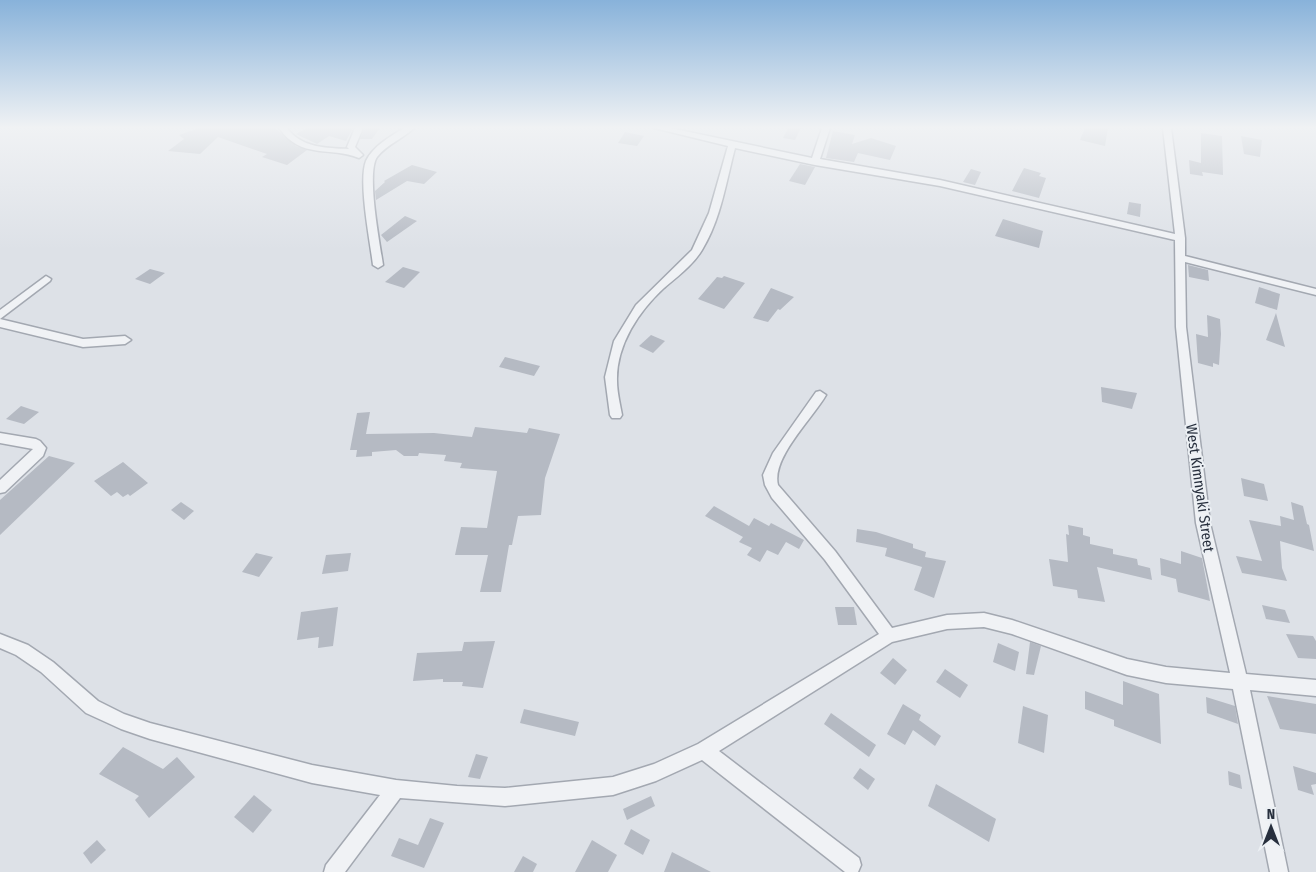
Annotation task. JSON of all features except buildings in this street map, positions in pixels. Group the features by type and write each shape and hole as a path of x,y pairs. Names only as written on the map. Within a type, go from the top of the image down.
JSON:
{"street":[{"path":"369,169 368,181 378,264"},
{"path":"616,415 611,377 618,346 633,317 654,291 679,270 696,252 706,234 725,169"},
{"path":"855,169 940,183 1050,210 1180,238"},
{"name":"West Kimnyaki Street","path":"1172,169 1180,238 1181,327 1202,524 1240,682 1279,872"},
{"path":"1180,258 1316,292"},
{"path":"0,315 46,279"},
{"path":"0,323 83,343 125,340"},
{"path":"820,394 775,462 770,475 770,483 779,497 838,564 889,636"},
{"path":"0,438 36,444 40,448 0,488"},
{"path":"0,641 22,650 47,666 92,707 121,721 150,731 312,774 396,789 457,795 505,797 613,786 656,772 704,750 889,636 947,622 984,620 1012,627 1127,666 1166,675 1316,688"},
{"path":"704,750 852,865"},
{"path":"333,872 396,789"}]}
